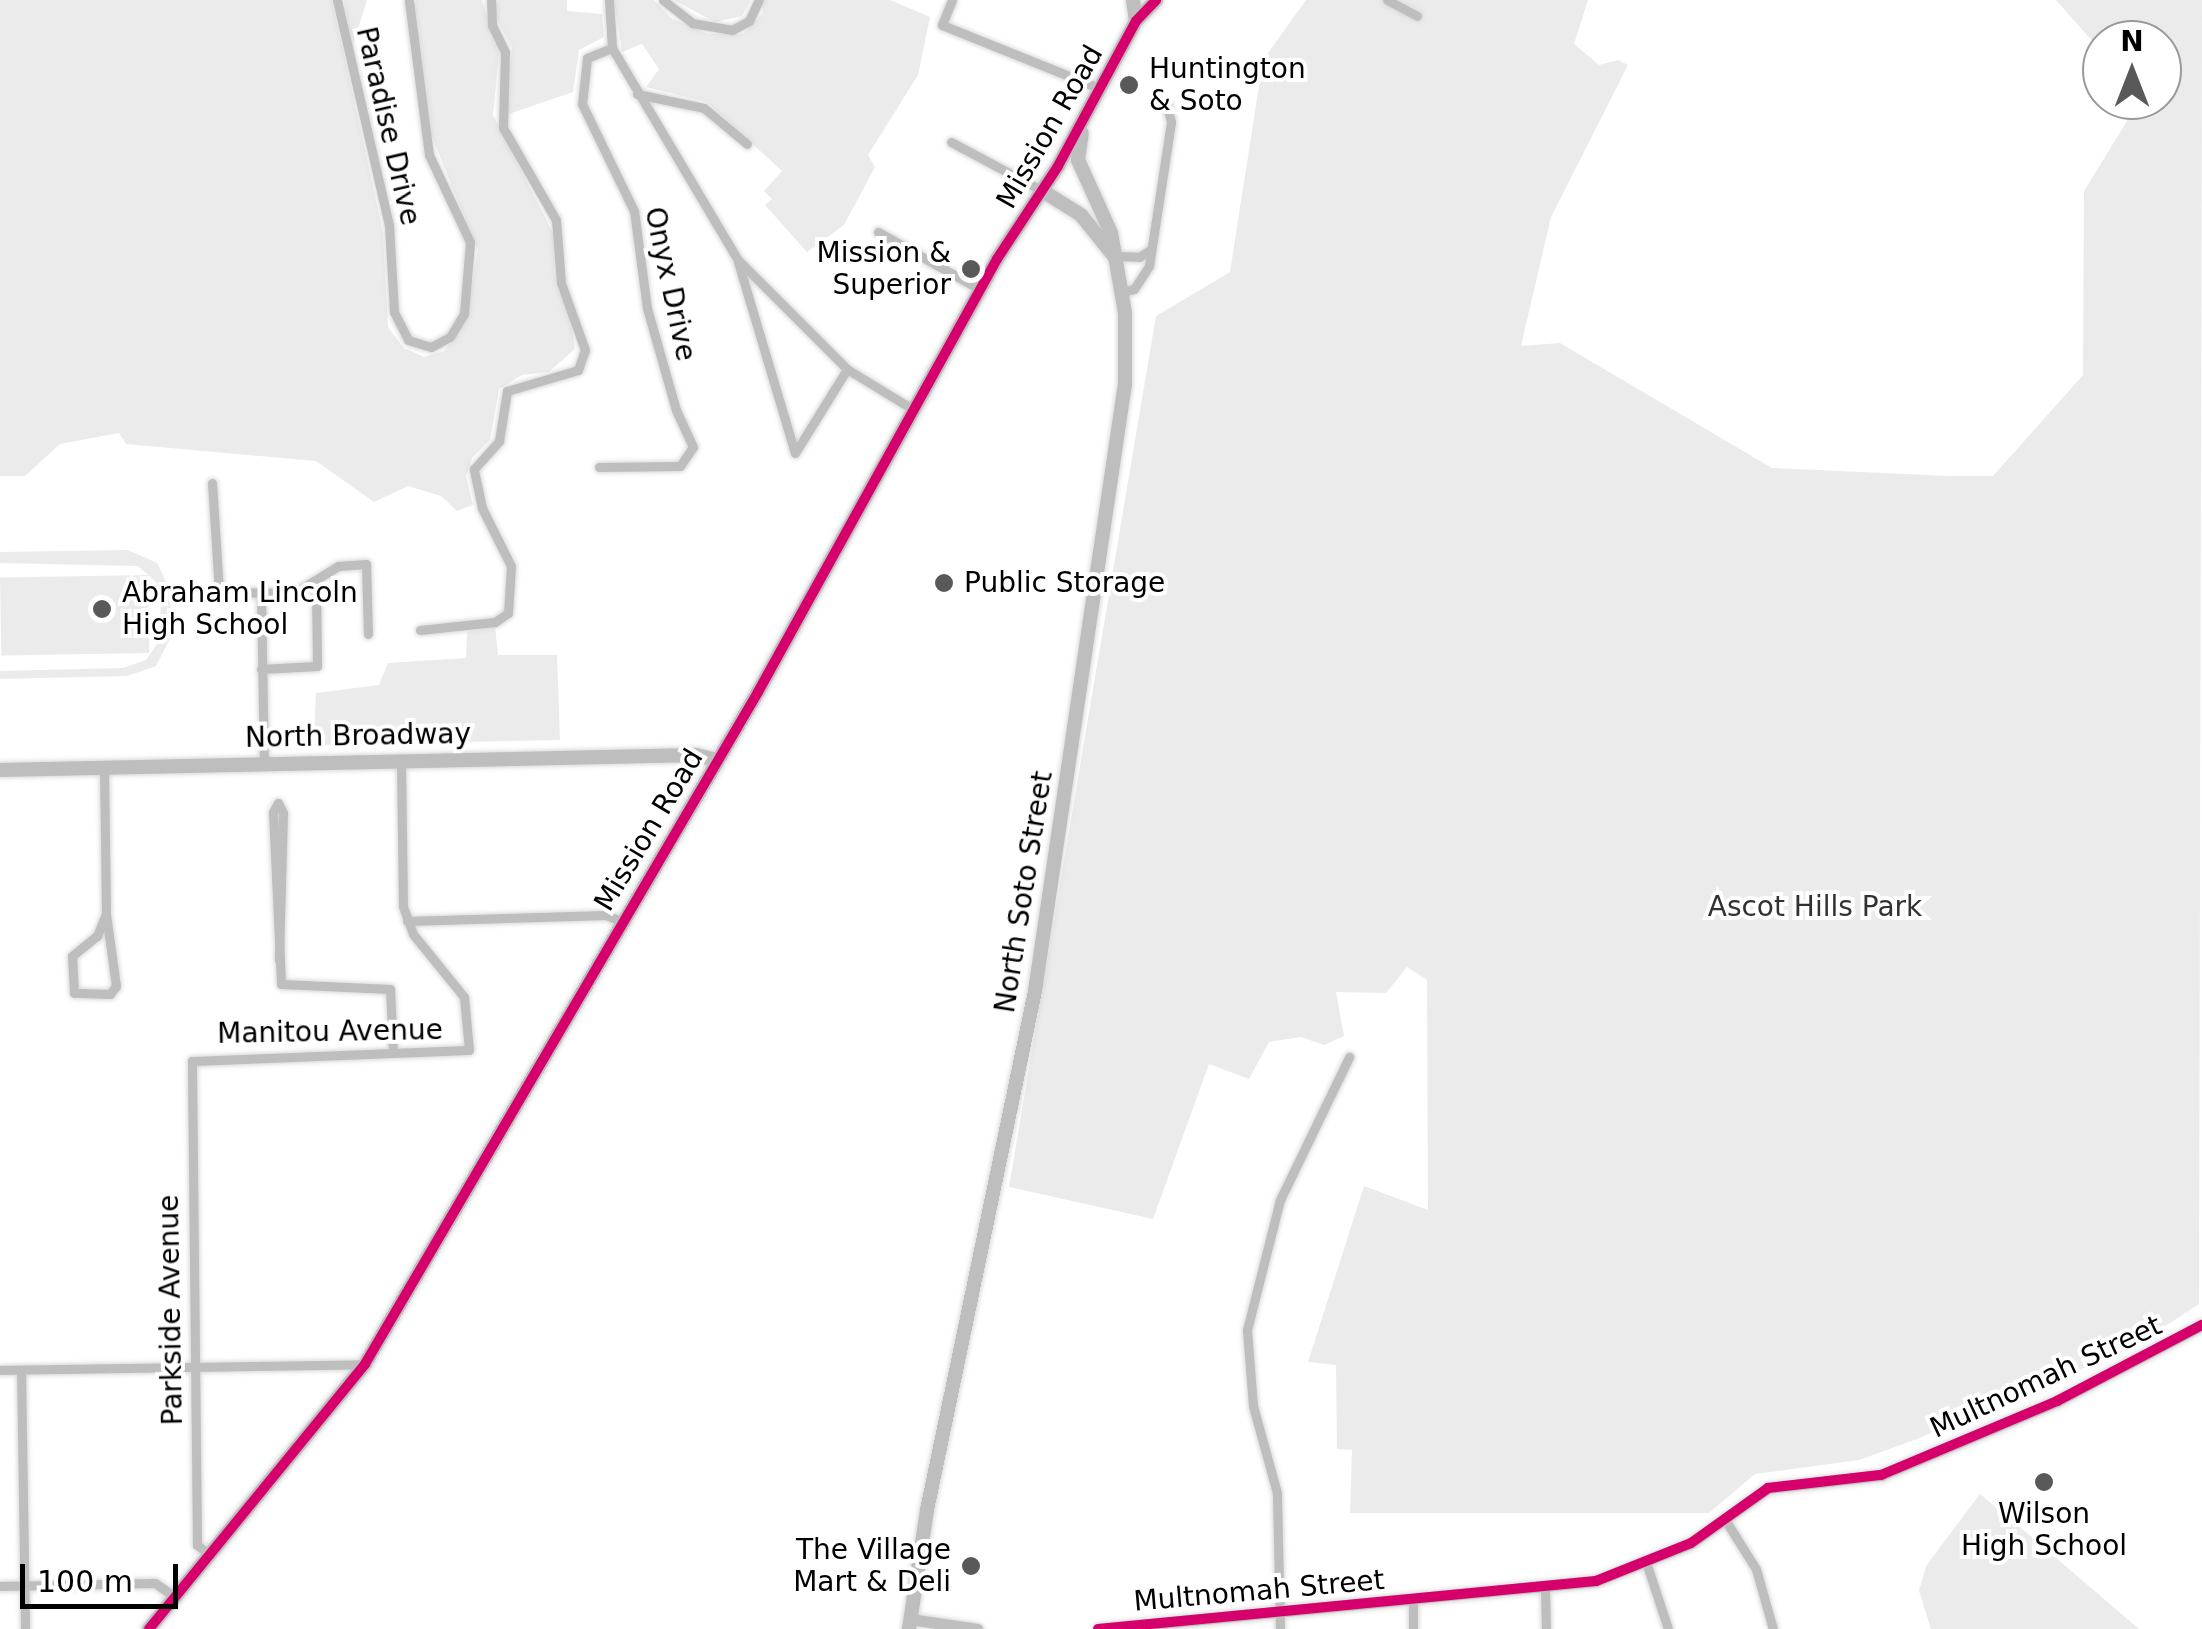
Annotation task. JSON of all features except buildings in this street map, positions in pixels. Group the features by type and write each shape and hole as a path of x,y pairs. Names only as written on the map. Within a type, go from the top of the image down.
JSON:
{"main road":[{"path":"1133,0 1136,21"},
{"name":"Mission Road","path":"149,1629 365,1364 716,760 980,289 1087,116 1136,21 1156,0"},
{"path":"1087,116 1078,160 1112,233 1114,256"},
{"name":"North Soto Street","path":"909,1624 926,1510 1035,991 1123,400 1121,292 1114,256 1081,215 1041,190"},
{"name":"North Broadway","path":"0,770 401,760 716,760"}],"street":[{"name":"Paradise Drive","path":"337,0 389,225 394,312 408,340 431,347 450,337 464,314 472,277 470,242 429,155 408,0"},
{"path":"420,630 495,622 508,613 511,566 478,496 474,469 499,441 507,391 578,370 585,350 559,272 556,220 503,128 505,52 492,24 491,0"},
{"path":"609,0 612,48 738,260 847,368 914,410"},
{"path":"663,0 692,23 732,30 749,21 758,0"},
{"path":"952,0 942,26 1101,89"},
{"path":"1386,0 1416,16"},
{"name":"Onyx Drive","path":"598,467 680,466 693,447 647,308 634,210 582,104 587,58 612,48"},
{"path":"637,94 704,108 747,144"},
{"path":"1121,292 1142,281 1152,248 1170,122 1166,102"},
{"path":"951,142 1041,190"},
{"path":"878,232 980,289"},
{"path":"1114,256 1139,257 1152,248"},
{"path":"738,260 795,453 847,368"},
{"path":"212,483 214,587 228,594 294,593 338,566 366,564 368,634"},
{"path":"261,670 317,666 316,581"},
{"path":"261,595 264,762"},
{"path":"401,760 407,920 606,915 621,921"},
{"path":"104,767 106,914 116,946 114,992 74,992 72,956 98,936 106,914"},
{"path":"280,960 283,832 278,804 272,812 280,960 283,987 390,989 394,1053"},
{"name":"Manitou Avenue","path":"192,1060 469,1050 464,997 407,920"},
{"path":"1280,1622 1277,1492 1253,1406 1247,1330 1280,1200 1350,1057"},
{"name":"Parkside Avenue","path":"192,1060 197,1544 209,1554"},
{"name":"Multnomah Street","path":"1098,1629 1280,1622 1545,1589 1647,1565 1768,1488 1882,1476 2165,1349 2202,1325"},
{"path":"0,1370 365,1364"},
{"path":"21,1370 24,1629"},
{"path":"1724,1518 1756,1568 1773,1629"},
{"path":"1647,1565 1668,1629"},
{"path":"0,1586 155,1583 175,1597"},
{"path":"1545,1589 1546,1629"},
{"path":"1413,1603 1413,1629"},
{"path":"909,1624 977,1629"}],"green space":[{"path":"0,0 332,0 383,233 388,327 404,348 424,357 444,351 464,326 478,250 427,125 412,12 416,0 482,0 499,53 493,115 553,233 557,287 570,313 575,349 549,372 522,375 499,389 490,440 472,458 466,476 473,505 457,511 441,496 408,486 374,502 316,461 126,444 119,433 60,444 25,476 0,476"},
{"path":"344,0 367,0 352,49"},
{"path":"498,0 567,0 567,11 602,14 604,37 579,50 573,92 506,115 512,48 494,14"},
{"path":"614,0 654,0 671,18 708,34 743,34 763,13 762,0 890,0 930,17 918,75 868,155 875,167 844,225 807,252 765,205 772,199 764,191 782,171 707,102 646,87 659,69 642,44 622,52"},
{"path":"674,0 750,1 742,16 715,22"},
{"name":"Ascot Hills Park","path":"1306,0 1588,0 1574,44 1599,65 1618,60 1628,65 1551,217 1521,346 1560,343 1772,468 1993,476 2083,375 2084,191 2128,120 2182,120 2182,20 2082,20 2082,29 2056,0 2202,0 2199,1304 2135,1346 1917,1439 1859,1460 1755,1474 1709,1513 1350,1513 1352,1450 1337,1449 1336,1365 1308,1362 1364,1186 1428,1210 1427,980 1407,967 1386,993 1336,992 1344,1036 1324,1045 1301,1037 1269,1042 1249,1079 1209,1064 1153,1219 1009,1187 1156,316 1230,272 1263,60"},
{"path":"128,550 157,563 170,590 172,635 156,666 127,676 0,679 0,671 123,668 146,660 159,641 161,600 156,582 138,566 0,563 0,552"},
{"path":"148,575 149,653 1,656 0,578"},
{"path":"495,626 498,655 557,655 560,740 323,745 314,738 316,693 379,685 388,663 466,658 467,632"},
{"path":"1980,1494 2139,1629 1931,1629 1919,1591 1926,1566"}],"cycle path":[{"path":"149,1629 365,1364 758,692 997,259 1058,166 1136,21 1156,0"},
{"path":"1098,1629 1596,1581 1691,1543 1768,1488 1881,1475 2057,1401 2202,1325"}],"place":[{"name":"Huntington & Soto","path":"1129,85"},
{"name":"Mission & Superior","path":"971,269"},
{"name":"Public Storage","path":"944,583"},
{"name":"Abraham Lincoln High School","path":"102,609"},
{"name":"Wilson High School","path":"2044,1482"},
{"name":"The Village Mart & Deli","path":"971,1566"}]}
